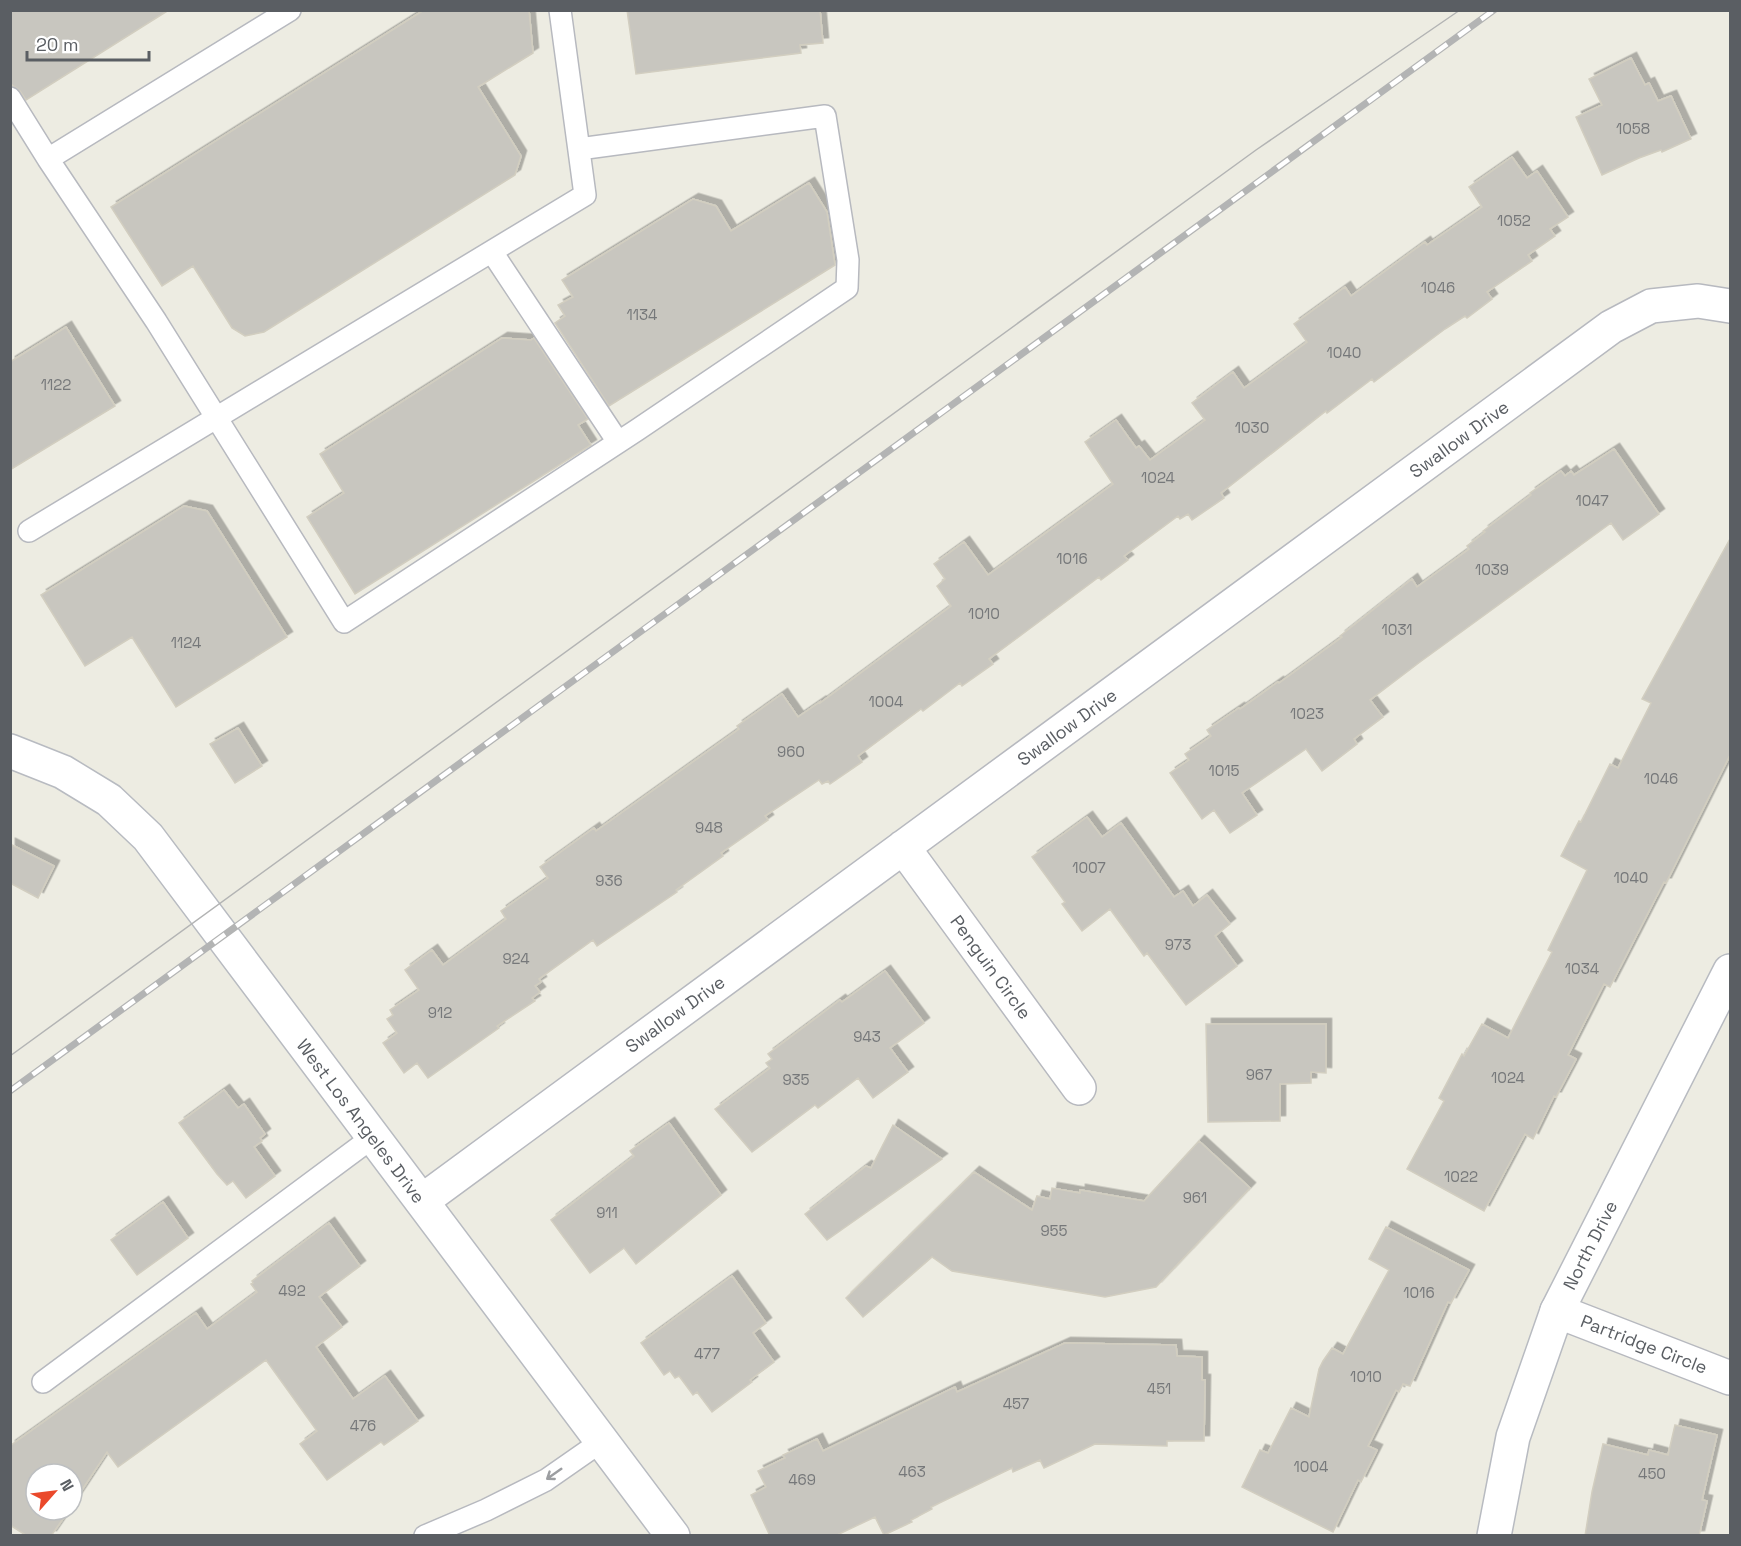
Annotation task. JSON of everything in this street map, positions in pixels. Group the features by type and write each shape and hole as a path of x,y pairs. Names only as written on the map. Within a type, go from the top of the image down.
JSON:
{"street":[{"name":"Swallow Drive","path":"422,1201 1611,327 1651,306 1698,301 1731,306"},
{"name":"West Los Angeles Drive","path":"10,751 63,772 109,800 148,837 673,1536"},
{"name":"Penguin Circle","path":"903,847 1079,1088"},
{"name":"North Drive","path":"1494,1536 1513,1437 1557,1311 1731,971"},
{"name":"Partridge Circle","path":"1557,1311 1731,1378"}],"lane":[{"path":"48,159 290,10"},
{"path":"30,531 585,195 560,10"},
{"path":"10,98 156,321 344,622 847,288 848,261 825,116 579,149"},
{"path":"492,252 618,442"},
{"path":"43,1382 373,1137"},
{"path":"425,1536 486,1510 546,1480 602,1441"}],"building":[{"path":"10,10 169,10 26,100 10,83"},
{"path":"424,10 529,10 533,53 478,87 521,156 515,175 264,332 245,336 232,328 193,266 162,286 111,207"},
{"path":"627,10 820,10 823,43 800,45 801,53 636,74"},
{"path":"1631,58 1645,85 1649,83 1658,101 1671,96 1691,139 1662,152 1661,150 1639,158 1602,175 1576,117 1602,105 1589,79"},
{"path":"1512,157 1527,178 1537,171 1568,217 1550,229 1555,236 1528,255 1532,261 1487,292 1492,299 1467,318 1465,316 1445,329 1374,382 1372,379 1327,413 1326,411 1221,493 1224,498 1192,520 1188,514 1180,519 1178,516 1124,556 1128,560 1101,580 1099,577 989,659 993,664 962,686 960,683 923,711 921,709 858,756 862,762 830,784 828,781 822,784 819,780 765,816 768,820 721,853 723,856 676,890 677,892 597,946 593,940 539,979 541,982 535,986 540,992 532,998 535,1001 497,1026 499,1028 428,1078 417,1063 404,1073 383,1043 397,1033 387,1019 393,1015 390,1010 419,990 405,970 432,950 443,965 506,919 501,911 548,878 540,867 594,828 596,831 739,729 737,726 782,694 798,717 820,703 951,606 937,586 945,579 934,564 964,542 988,575 1113,484 1085,442 1116,420 1136,448 1139,446 1150,460 1205,420 1192,403 1233,372 1244,388 1307,342 1294,324 1345,287 1351,296 1425,242 1427,245 1482,207 1469,187"},
{"path":"809,183 827,212 835,265 609,406 555,323 565,316 558,305 573,297 562,280 693,199 716,206 731,231"},
{"path":"66,327 115,406 10,470 10,362"},
{"path":"502,338 531,340 534,338 588,419 578,425 591,445 355,594 307,517 344,493 320,454"},
{"path":"1614,449 1659,514 1623,540 1611,523 1370,700 1383,717 1354,739 1357,744 1322,771 1306,749 1242,793 1257,815 1230,833 1214,810 1202,819 1170,773 1189,760 1185,754 1211,736 1207,730 1279,683 1342,637 1340,636 1412,579 1417,587 1469,549 1467,546 1485,532 1483,531 1561,471 1565,476 1571,471 1574,475"},
{"path":"184,506 207,511 287,637 176,707 132,637 85,666 41,595"},
{"path":"1731,537 1731,753 1666,883 1664,882 1610,987 1604,984 1568,1055 1576,1059 1556,1097 1554,1096 1533,1139 1525,1134 1484,1211 1407,1169 1444,1101 1439,1098 1462,1054 1464,1056 1482,1024 1508,1038 1552,952 1548,950 1587,870 1561,856 1610,764 1618,768 1651,703 1642,699"},
{"path":"238,728 262,766 235,783 210,744"},
{"path":"1087,817 1102,837 1121,823 1174,897 1183,891 1193,906 1207,895 1230,924 1215,936 1237,966 1186,1005 1147,953 1144,956 1110,909 1082,931 1062,904 1065,902 1032,857"},
{"path":"10,844 54,866 38,898 10,883"},
{"path":"885,971 924,1023 890,1048 908,1072 873,1098 858,1078 818,1108 815,1105 752,1152 715,1109 770,1068 766,1063 772,1059 768,1054 840,1000 842,1002"},
{"path":"1206,1024 1326,1024 1326,1073 1311,1072 1311,1083 1280,1084 1280,1121 1208,1122"},
{"path":"224,1090 238,1108 244,1104 265,1134 260,1138 262,1141 254,1147 275,1176 246,1198 233,1181 227,1185 217,1174 179,1123"},
{"path":"669,1123 721,1195 636,1264 624,1248 590,1273 551,1220 634,1156 630,1151"},
{"path":"893,1125 942,1159 827,1240 805,1214 866,1166 871,1168"},
{"path":"1199,1141 1250,1188 1156,1287 1105,1297 952,1271 932,1257 863,1317 846,1298 974,1172 1032,1210 1037,1196 1050,1199 1052,1188 1080,1193 1080,1190 1144,1201"},
{"path":"163,1202 188,1238 137,1275 111,1240"},
{"path":"329,1223 360,1266 319,1297 342,1327 316,1347 353,1399 385,1376 418,1421 384,1445 381,1442 327,1480 300,1444 317,1431 266,1360 118,1467 107,1452 84,1487 84,1462 24,1462 24,1522 61,1522 51,1536 27,1536 10,1525 10,1446 196,1313 207,1329 257,1292 251,1284"},
{"path":"1386,1227 1469,1270 1451,1303 1448,1302 1410,1386 1403,1384 1399,1392 1396,1390 1368,1446 1377,1450 1361,1482 1358,1480 1333,1532 1242,1487 1260,1450 1268,1453 1291,1408 1309,1417 1319,1369 1323,1361 1332,1348 1343,1354 1389,1270 1369,1259"},
{"path":"732,1276 766,1323 753,1333 774,1362 712,1412 697,1392 693,1395 679,1376 675,1378 670,1371 664,1375 641,1343"},
{"path":"1065,1343 1176,1345 1177,1356 1202,1357 1202,1380 1205,1380 1204,1441 1167,1441 1167,1446 1095,1444 1044,1468 1040,1460 1013,1472 1012,1468 931,1507 932,1509 911,1520 912,1522 884,1535 875,1517 835,1536 770,1536 751,1495 766,1487 758,1471 785,1458 783,1455 817,1439 823,1451 955,1387 957,1392"},
{"path":"1675,1425 1717,1435 1702,1500 1707,1501 1699,1536 1585,1536 1603,1444 1648,1455 1649,1450 1668,1455"}],"tram line":[{"path":"10,1056 1256,150 1460,10"}],"railway":[{"path":"10,1091 1494,10"}]}
